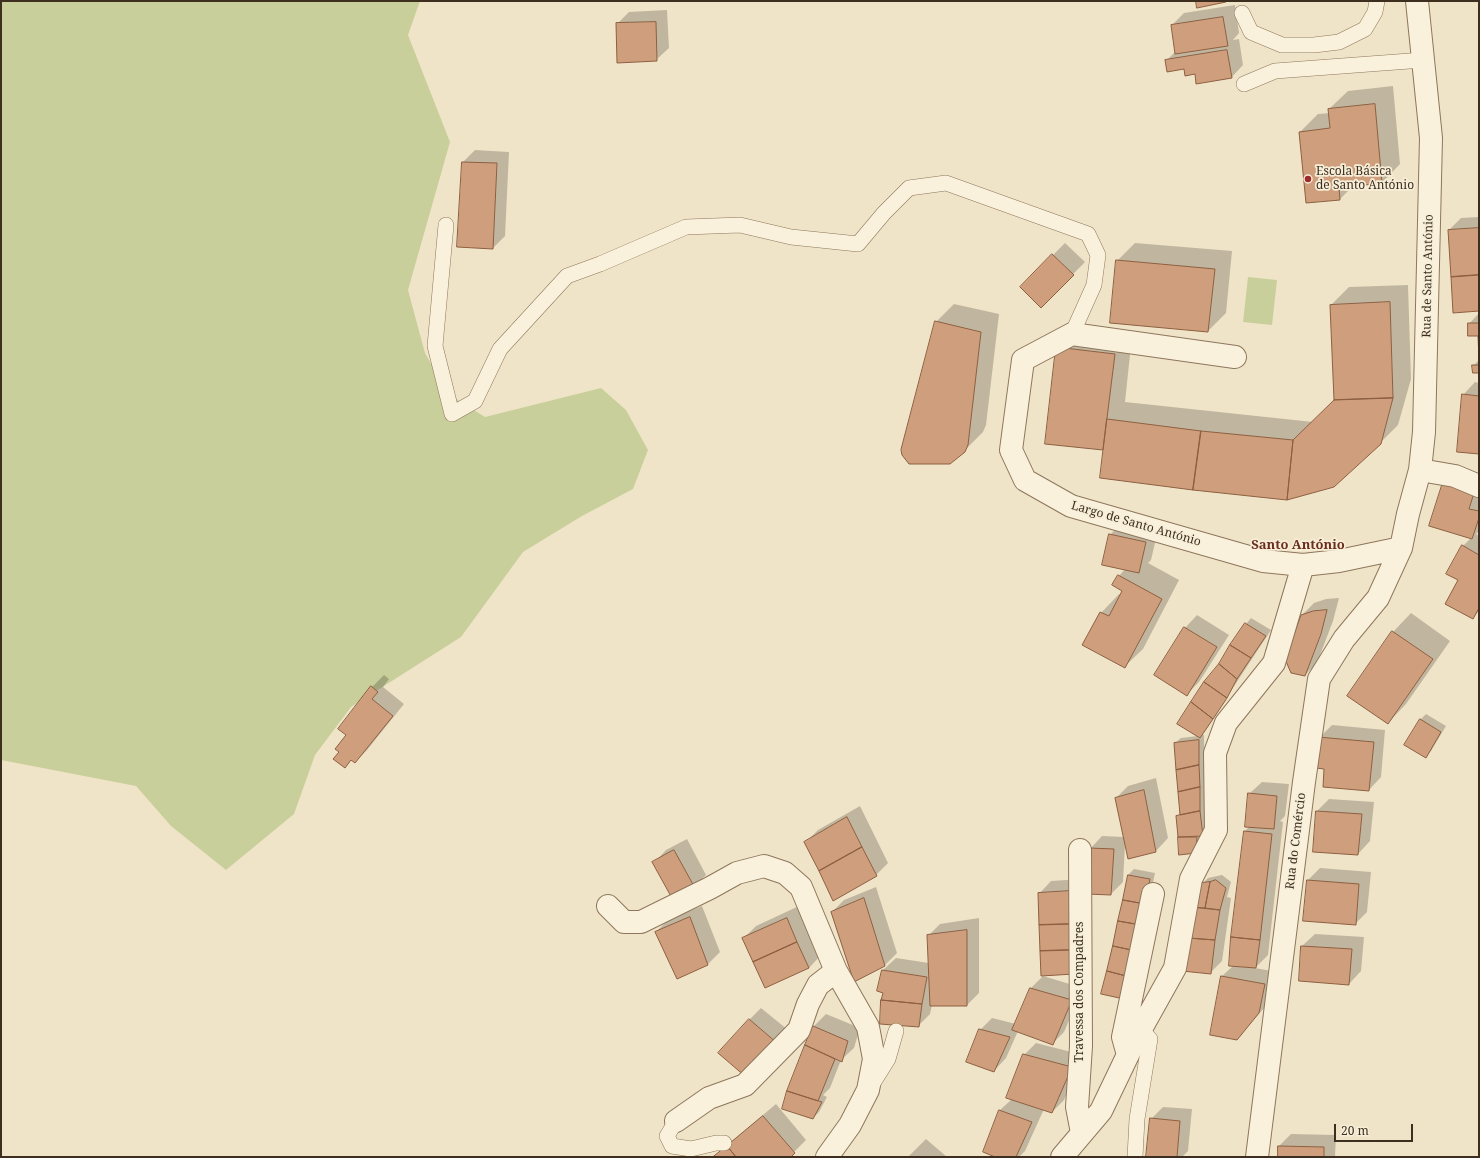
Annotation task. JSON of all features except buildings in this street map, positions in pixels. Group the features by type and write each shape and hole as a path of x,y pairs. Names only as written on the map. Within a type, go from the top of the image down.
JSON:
{"street":[{"name":"Rua de Santo António","path":"1401,548 1408,514 1420,470 1424,432 1431,138 1417,1"},
{"path":"1072,334 1235,356"},
{"name":"Largo de Santo António","path":"1072,334 1023,360 1011,450 1025,480 1071,506 1263,561 1303,565 1339,561 1401,548"},
{"path":"1420,470 1456,476 1479,486"},
{"name":"Rua do Comércio","path":"1258,1157 1304,782 1319,679 1344,639 1378,598 1401,548"},
{"path":"1062,1157 1101,1111 1141,1029 1175,968 1191,879 1216,830 1215,753 1226,723 1274,663 1303,565"},
{"name":"Travessa dos Compadres","path":"1080,850 1081,1046 1077,1108 1082,1133"},
{"path":"608,906 624,922 641,922 737,873 764,866 785,873 801,887 836,971 868,1027 874,1058 868,1090 850,1125 827,1157"},
{"path":"1128,1055 1123,1037 1127,1011 1153,894"},
{"path":"676,1121 709,1098 745,1085 799,1030 808,1004 818,985 836,971"}],"lane":[{"path":"1242,14 1251,32 1282,45 1314,45 1339,42 1365,29 1375,12 1377,1"},
{"path":"1244,84 1276,71 1423,60"},
{"path":"446,225 435,346 452,414 475,402 500,348 567,276 600,264 686,227 740,225 791,237 858,244 884,213 909,188 946,183 1088,234 1098,255 1094,285 1072,334"},
{"path":"1135,1157 1137,1118 1150,1039 1141,1029"},
{"path":"868,1090 888,1059 896,1031"},
{"path":"676,1121 667,1136 672,1146 690,1149 716,1143 724,1143"}],"green space":[{"path":"1,1 420,1 408,35 450,142 408,290 425,353 448,394 485,417 601,388 626,410 648,450 633,489 582,516 523,552 461,637 351,707 315,755 294,814 226,870 171,826 136,786 1,760"},
{"path":"1248,277 1277,280 1272,325 1243,322"}],"place":[{"name":"Escola Básica de Santo António","path":"1308,179"}],"district":[{"name":"Santo António","path":"1298,545"}]}
